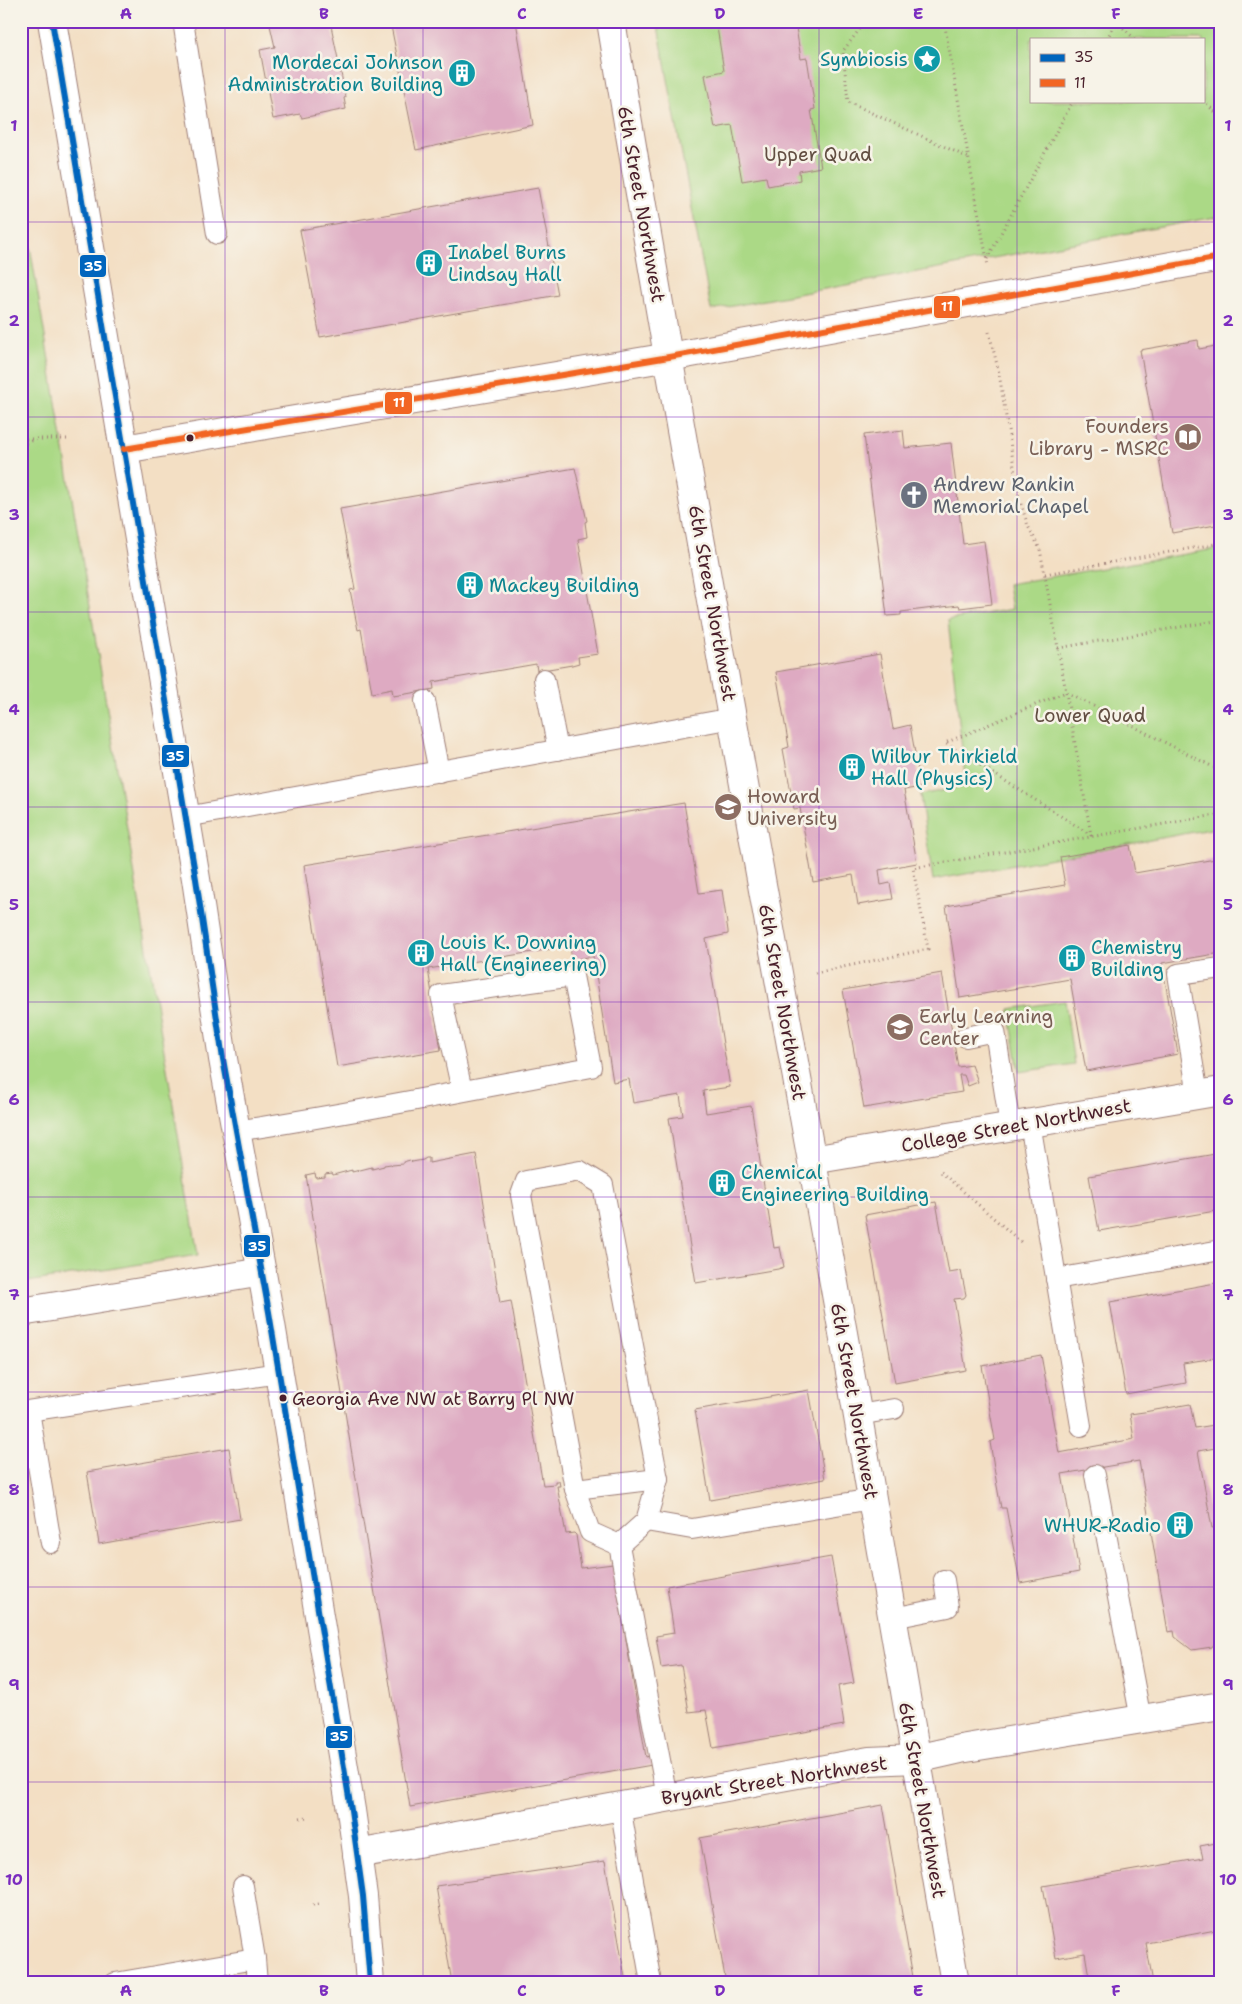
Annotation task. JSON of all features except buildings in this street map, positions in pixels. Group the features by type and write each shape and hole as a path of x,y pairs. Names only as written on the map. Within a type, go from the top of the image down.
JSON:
{"main road":[{"path":"52,21 186,817 223,1059 279,1373 357,1854 370,1983"},
{"name":"6th Street Northwest","path":"611,21 777,974 858,1415 916,1760 956,1983"},
{"path":"124,449 669,356 1221,257"},
{"name":"College Street Northwest","path":"812,1160 1210,1093"},
{"path":"21,1312 262,1272"},
{"name":"Bryant Street Northwest","path":"357,1854 869,1761 916,1760 960,1749 1221,1706"}],"lane":[{"path":"183,21 217,234"},
{"path":"544,679 558,750"},
{"path":"425,701 438,772"},
{"path":"186,817 733,718"},
{"path":"1210,1093 1178,974 1221,968"},
{"path":"236,1132 462,1091 590,1067 573,976 441,995 462,1091"},
{"path":"966,1037 995,1031 1020,1125 1056,1279 1081,1426"},
{"path":"580,1171 603,1185 658,1479 646,1521 619,1545 590,1532 575,1489 520,1196 526,1181 580,1171"},
{"path":"1056,1279 1221,1250"},
{"path":"51,1543 25,1412 279,1373"},
{"path":"858,1415 894,1409"},
{"path":"1095,1475 1141,1720"},
{"path":"575,1489 658,1479"},
{"path":"646,1521 692,1530 872,1499"},
{"path":"619,1545 667,1797"},
{"path":"892,1618 948,1607 944,1580"},
{"path":"620,1806 650,1983"},
{"path":"243,1886 257,1983"},
{"path":"115,1983 255,1959"}],"path":[{"path":"866,21 843,51 848,102 969,158"},
{"path":"944,21 988,266"},
{"path":"1108,38 1116,21 1134,38"},
{"path":"987,259 1072,102"},
{"path":"1204,102 1221,116"},
{"path":"990,332 999,373 1019,498 1028,526 1040,549 1091,835"},
{"path":"21,439 68,439"},
{"path":"21,445 36,439"},
{"path":"1044,574 1221,543"},
{"path":"1058,648 1221,620"},
{"path":"1066,692 1221,771"},
{"path":"1066,692 945,744 1091,835"},
{"path":"815,973 928,949 914,868 1091,835 1221,814"},
{"path":"939,1170 1026,1247"},
{"path":"300,1818 307,1817"},
{"path":"313,1905 319,1904"}],"green space":[{"name":"Upper Quad","path":"657,21 1221,21 1221,216 711,310"},
{"path":"21,192 198,1255 21,1283"},
{"name":"Lower Quad","path":"1221,548 1221,827 933,880 920,795 966,786 948,620 1012,609 1008,584"},
{"path":"1065,1001 1074,1064 1019,1072 1009,1009"}],"transit line":[{"name":"35","path":"52,21 196,879 223,1059 269,1312 351,1810 363,1896 370,1983"},
{"name":"11","path":"124,449 669,357 1221,257"}],"place":[{"name":"Symbiosis","path":"927,59"},
{"name":"Mordecai Johnson Administration Building","path":"462,73"},
{"name":"Inabel Burns Lindsay Hall","path":"429,263"},
{"name":"Founders Library - MSRC","path":"1188,437"},
{"name":"Andrew Rankin Memorial Chapel","path":"914,495"},
{"name":"Mackey Building","path":"470,585"},
{"name":"Wilbur Thirkield Hall (Physics)","path":"852,767"},
{"name":"Howard University","path":"728,807"},
{"name":"Louis K. Downing Hall (Engineering)","path":"421,953"},
{"name":"Chemistry Building","path":"1072,958"},
{"name":"Early Learning Center","path":"900,1027"},
{"name":"Chemical Engineering Building","path":"722,1183"},
{"name":"Georgia Ave NW at Barry Pl NW","path":"283,1398"},
{"name":"WHUR-Radio","path":"1180,1525"}]}
